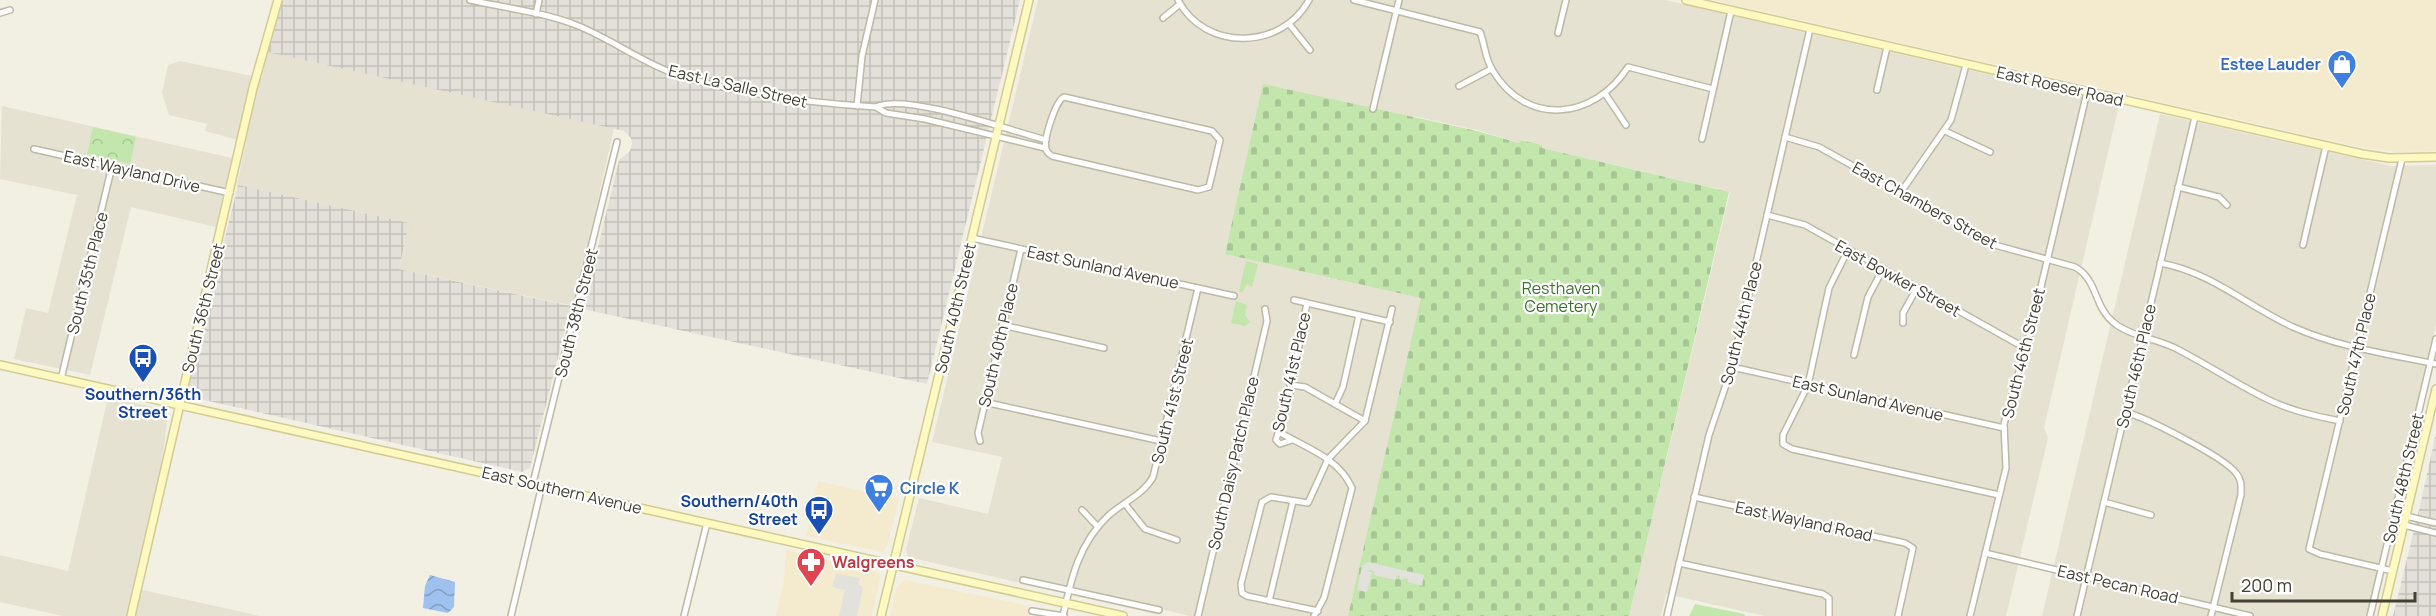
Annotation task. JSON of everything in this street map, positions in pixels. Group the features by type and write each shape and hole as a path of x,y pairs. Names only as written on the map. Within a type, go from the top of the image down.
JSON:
{"main road":[{"name":"South 36th Street","path":"131,616 253,88 278,0"},
{"name":"South 40th Street","path":"881,616 1029,0"},
{"name":"East Roeser Road","path":"1686,0 2372,156 2402,159 2436,157"},
{"name":"East Southern Avenue","path":"0,365 1123,616"},
{"name":"South 48th Street","path":"2382,616 2436,390"}],"street":[{"name":"East La Salle Street","path":"470,0 575,25 614,43 648,64 680,76 801,102 876,107 886,113 1029,144 1046,150 1052,156 1205,190 1211,182 1219,147 1217,134 1165,119 1064,97 1060,98 1046,140 913,105 885,102 876,107"},
{"path":"536,14 539,0"},
{"path":"857,106 862,56 875,0"},
{"path":"1163,18 1179,2 1194,20 1217,35 1245,40 1270,35 1290,25 1304,11 1309,0"},
{"path":"1354,0 1480,32 1491,69 1502,85 1522,100 1546,109 1571,110 1590,104 1605,95 1628,68 1713,89"},
{"path":"1373,109 1399,0"},
{"path":"1558,33 1566,0"},
{"path":"0,13 10,10"},
{"path":"1702,139 1731,11"},
{"path":"1290,25 1310,50"},
{"name":"South 44th Place","path":"1666,616 1709,435 1732,368 1810,29"},
{"path":"1876,90 1887,47"},
{"path":"1901,192 1945,131 1956,108 1966,65"},
{"path":"1459,86 1491,69"},
{"name":"South 46th Street","path":"1970,616 2006,468 2004,429 2087,92"},
{"path":"1605,95 1626,125"},
{"name":"South 46th Place","path":"2077,616 2195,117"},
{"path":"1945,131 1990,152"},
{"path":"1029,144 1031,136"},
{"name":"East Chambers Street","path":"1785,136 1819,147 1995,245 2075,267 2086,273 2104,311 2113,323 2176,348 2270,401 2296,411 2340,421"},
{"path":"1046,140 1046,150"},
{"name":"South 38th Street","path":"533,483 617,142"},
{"path":"2303,245 2326,146"},
{"name":"East Wayland Drive","path":"34,149 230,193"},
{"name":"South 47th Place","path":"2382,568 2320,554 2309,549 2402,159"},
{"name":"South 35th Place","path":"61,379 112,166"},
{"path":"2178,187 2219,196 2227,205"},
{"name":"East Bowker Street","path":"1767,215 1805,225 2025,348"},
{"name":"East Sunland Avenue","path":"972,238 1234,296"},
{"name":"South 40th Place","path":"980,441 978,433 984,402 1021,249"},
{"path":"1848,250 1829,288 1808,385 1783,435 1783,444 1792,449 1999,495"},
{"path":"2160,263 2193,271 2311,334 2357,347 2433,363"},
{"path":"1854,355 1868,297 1883,269"},
{"name":"South 41st Street","path":"1064,616 1080,553 1098,527 1150,482 1198,288"},
{"path":"1903,323 1903,313 1917,288"},
{"path":"1294,300 1390,322"},
{"name":"South 41st Place","path":"1293,440 1280,444 1277,442 1307,303"},
{"name":"South Daisy Patch Place","path":"1198,616 1267,321 1265,309"},
{"path":"1278,432 1328,459 1345,472 1352,488 1326,592 1316,613 1305,609 1298,610 1242,593 1241,588 1262,504 1268,498 1308,503 1328,459 1365,421 1392,309"},
{"path":"1335,405 1343,387 1359,315"},
{"path":"1002,325 1104,348"},
{"name":"South 48th Street","path":"2370,616 2433,363 2436,339"},
{"name":"East Sunland Avenue","path":"1732,368 2004,429"},
{"path":"1290,385 1305,387 1365,421"},
{"path":"984,402 1161,441"},
{"path":"2125,412 2151,422 2229,466 2241,482 2241,495 2211,616"},
{"path":"511,616 542,485"},
{"name":"East Wayland Road","path":"1694,497 1905,543 1913,548 1898,616"},
{"path":"1269,601 1293,501"},
{"path":"2104,502 2151,514"},
{"path":"1125,504 1145,529 1177,540"},
{"path":"1082,510 1098,527"},
{"path":"2406,516 2436,523"},
{"path":"684,616 707,523"},
{"path":"2404,525 2436,533"},
{"name":"East Pecan Road","path":"1985,553 2250,616"},
{"path":"1679,563 1829,598 1829,616"},
{"path":"2382,568 2393,571"},
{"path":"1023,580 1159,610"},
{"path":"1304,616 1305,609"},
{"path":"1032,610 1064,616"}],"shaded area":[{"path":"280,0 1020,0 927,384 583,309 619,160 630,151 631,138 624,131 267,52"},
{"path":"1038,0 1665,0 2119,105 2044,428 2048,438 2006,616 1765,616 1666,594 1661,616 1629,616 1730,192 1542,148 1542,145 1521,140 1520,143 1477,130 1412,116 1422,298 1348,616 1189,616 1161,609 1159,615 908,557 906,549 919,498 988,514 1002,457 932,442"},
{"path":"1712,0 2436,0 2436,151 2398,152 2364,148"},
{"path":"267,52 614,128 574,306 399,269 409,223 237,185 246,142 205,131 207,124 169,115 162,93 168,65 180,61 262,78"},
{"path":"2,106 232,158 216,227 131,207 90,375 14,359 26,308 48,313 77,195 0,179"},
{"path":"2160,114 2391,166 2436,165 2436,325 2367,616 2042,616"},
{"path":"238,185 409,223 399,269 571,306 530,468 522,472 191,397 188,388"},
{"path":"108,397 163,409 168,414 162,462 126,616 63,616 0,602 0,555 68,571"},
{"path":"2436,433 2436,616 2393,616 2420,506"},
{"path":"818,481 899,499 888,544 883,552 806,536"},
{"path":"786,550 879,572 872,616 776,616 784,580"},
{"path":"1368,562 1424,575 1422,586 1408,582 1408,578 1400,580 1400,576 1397,575 1395,580 1374,575 1374,571 1370,570 1367,571 1372,572 1367,592 1357,590 1362,566"},
{"path":"836,574 860,578 858,585 863,587 857,616 839,616 845,590 832,587"},
{"path":"905,580 1030,606 1027,616 890,616 897,587"},
{"path":"138,589 260,616 133,616"}],"green space":[{"name":"Resthaven Cemetery","path":"1263,84 1477,131 1519,143 1521,140 1542,145 1542,148 1729,192 1629,616 1348,616 1421,298 1225,254"},
{"path":"93,127 136,137 130,164 87,154"},
{"path":"1246,261 1258,264 1252,287 1247,284 1242,293 1239,291"},
{"path":"1236,301 1247,305 1245,315 1250,322 1245,326 1231,323"},
{"path":"1695,604 1744,614 1745,616 1689,616"}],"water":[{"path":"430,575 455,582 454,607 448,613 423,608 425,586"}],"place":[{"name":"Estee Lauder","path":"2342,90"},
{"name":"Southern/36th Street","path":"143,384"},
{"name":"Circle K","path":"879,514"},
{"name":"Southern/40th Street","path":"819,536"},
{"name":"Walgreens","path":"811,588"}]}
